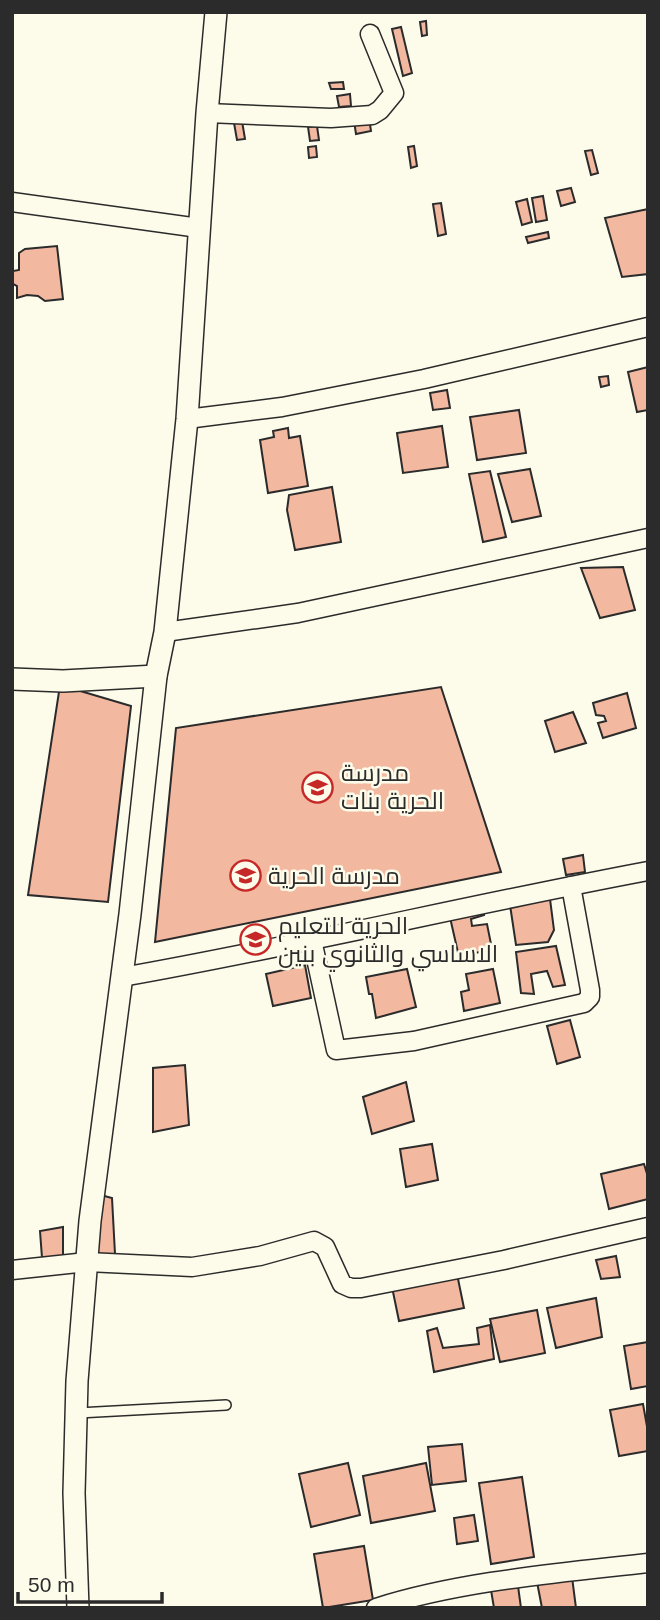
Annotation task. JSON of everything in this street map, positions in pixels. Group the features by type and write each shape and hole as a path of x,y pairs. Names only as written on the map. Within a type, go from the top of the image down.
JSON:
{"street":[{"path":"78,1608 76,1413 87,1262 156,676 165,632 187,419 216,12"},
{"path":"207,113 331,118 372,115 380,110 394,93 370,34"},
{"path":"12,202 199,228"},
{"path":"187,419 282,407 412,382 648,327"},
{"path":"165,632 298,612 648,538"},
{"path":"12,679 63,681 156,676"},
{"path":"122,977 648,871"},
{"path":"312,940 336,1050 414,1041 584,1003 590,997 590,990 571,886"},
{"path":"12,1270 87,1262 191,1267 260,1255 314,1241 325,1247 342,1284 361,1288 504,1260 648,1227"},
{"path":"376,1608 411,1597 541,1575 648,1563"}],"lane":[{"path":"76,1413 226,1405"}],"building":[{"path":"426,21 427,35 422,36 420,22"},
{"path":"401,27 412,73 403,76 392,29"},
{"path":"343,82 344,89 331,89 329,83"},
{"path":"350,94 351,106 339,107 337,96"},
{"path":"369,118 371,131 356,134 354,121"},
{"path":"242,121 245,139 237,140 234,123"},
{"path":"317,126 319,140 310,141 308,127"},
{"path":"316,146 317,157 309,158 308,147"},
{"path":"414,146 417,166 411,168 408,147"},
{"path":"592,150 598,173 591,175 585,151"},
{"path":"571,188 575,202 561,206 557,191"},
{"path":"543,196 547,220 536,222 532,198"},
{"path":"527,199 532,222 522,225 516,202"},
{"path":"441,203 446,234 438,236 433,204"},
{"path":"648,209 648,274 622,277 605,218"},
{"path":"548,232 549,238 528,243 526,237"},
{"path":"57,246 63,299 45,301 38,296 27,295 17,298 13,271 19,270 19,253 25,249"},
{"path":"648,367 648,410 637,412 628,372"},
{"path":"608,376 609,385 601,387 599,377"},
{"path":"447,390 450,408 433,410 430,393"},
{"path":"519,410 526,453 477,460 470,417"},
{"path":"442,426 448,467 403,473 397,433"},
{"path":"288,428 289,438 300,436 308,486 268,493 260,440 274,437 273,431"},
{"path":"530,469 541,516 512,522 498,474"},
{"path":"490,471 506,537 483,542 469,474"},
{"path":"332,487 341,542 295,550 287,510 289,495"},
{"path":"623,567 635,610 600,618 581,568"},
{"path":"60,685 131,706 108,902 28,895"},
{"name":"مدرسة الحرية بنات","path":"441,687 501,872 155,942 176,728"},
{"path":"627,693 636,728 603,738 598,723 606,721 604,716 596,715 593,703"},
{"path":"573,712 586,743 555,752 545,721"},
{"path":"583,855 585,872 566,875 563,859"},
{"path":"550,899 554,930 548,942 516,945 510,905"},
{"path":"483,906 484,915 471,919 472,926 487,924 492,949 459,957 449,913"},
{"path":"556,946 565,985 553,987 547,971 531,974 534,994 521,993 516,952"},
{"path":"305,965 311,998 273,1006 266,974"},
{"path":"407,969 416,1007 376,1018 366,977"},
{"path":"493,969 500,1003 464,1011 461,992 469,990 466,974"},
{"path":"570,1020 580,1057 557,1064 547,1026"},
{"path":"185,1065 189,1125 153,1132 153,1068"},
{"path":"406,1082 414,1121 372,1134 363,1097"},
{"path":"432,1144 438,1180 406,1187 400,1149"},
{"path":"644,1164 648,1177 648,1199 609,1209 601,1174"},
{"path":"97,1194 112,1198 115,1254 91,1254"},
{"path":"63,1227 63,1256 42,1258 40,1231"},
{"path":"616,1256 620,1277 601,1279 596,1260"},
{"path":"457,1274 464,1308 399,1321 392,1287"},
{"path":"596,1298 602,1337 556,1348 547,1308"},
{"path":"537,1310 545,1353 500,1362 490,1319"},
{"path":"490,1325 494,1359 434,1372 427,1331 437,1328 443,1348 479,1344 477,1328"},
{"path":"648,1342 648,1386 631,1389 624,1346"},
{"path":"643,1404 648,1451 619,1456 610,1410"},
{"path":"462,1444 466,1481 432,1485 428,1447"},
{"path":"348,1463 360,1515 311,1527 299,1474"},
{"path":"426,1463 435,1511 371,1523 363,1476"},
{"path":"522,1477 534,1557 491,1564 479,1483"},
{"path":"474,1515 478,1541 457,1544 454,1518"},
{"path":"364,1546 373,1600 323,1608 314,1554"},
{"path":"572,1577 576,1608 542,1608 537,1582"},
{"path":"518,1586 521,1608 494,1608 491,1590"}],"place":[{"name":"مدرسة الحرية بنات","path":"318,787"},
{"name":"مدرسة الحرية","path":"245,876"},
{"name":"الحرية للتعليم الاساسي والثانوي بنين","path":"255,940"}]}
